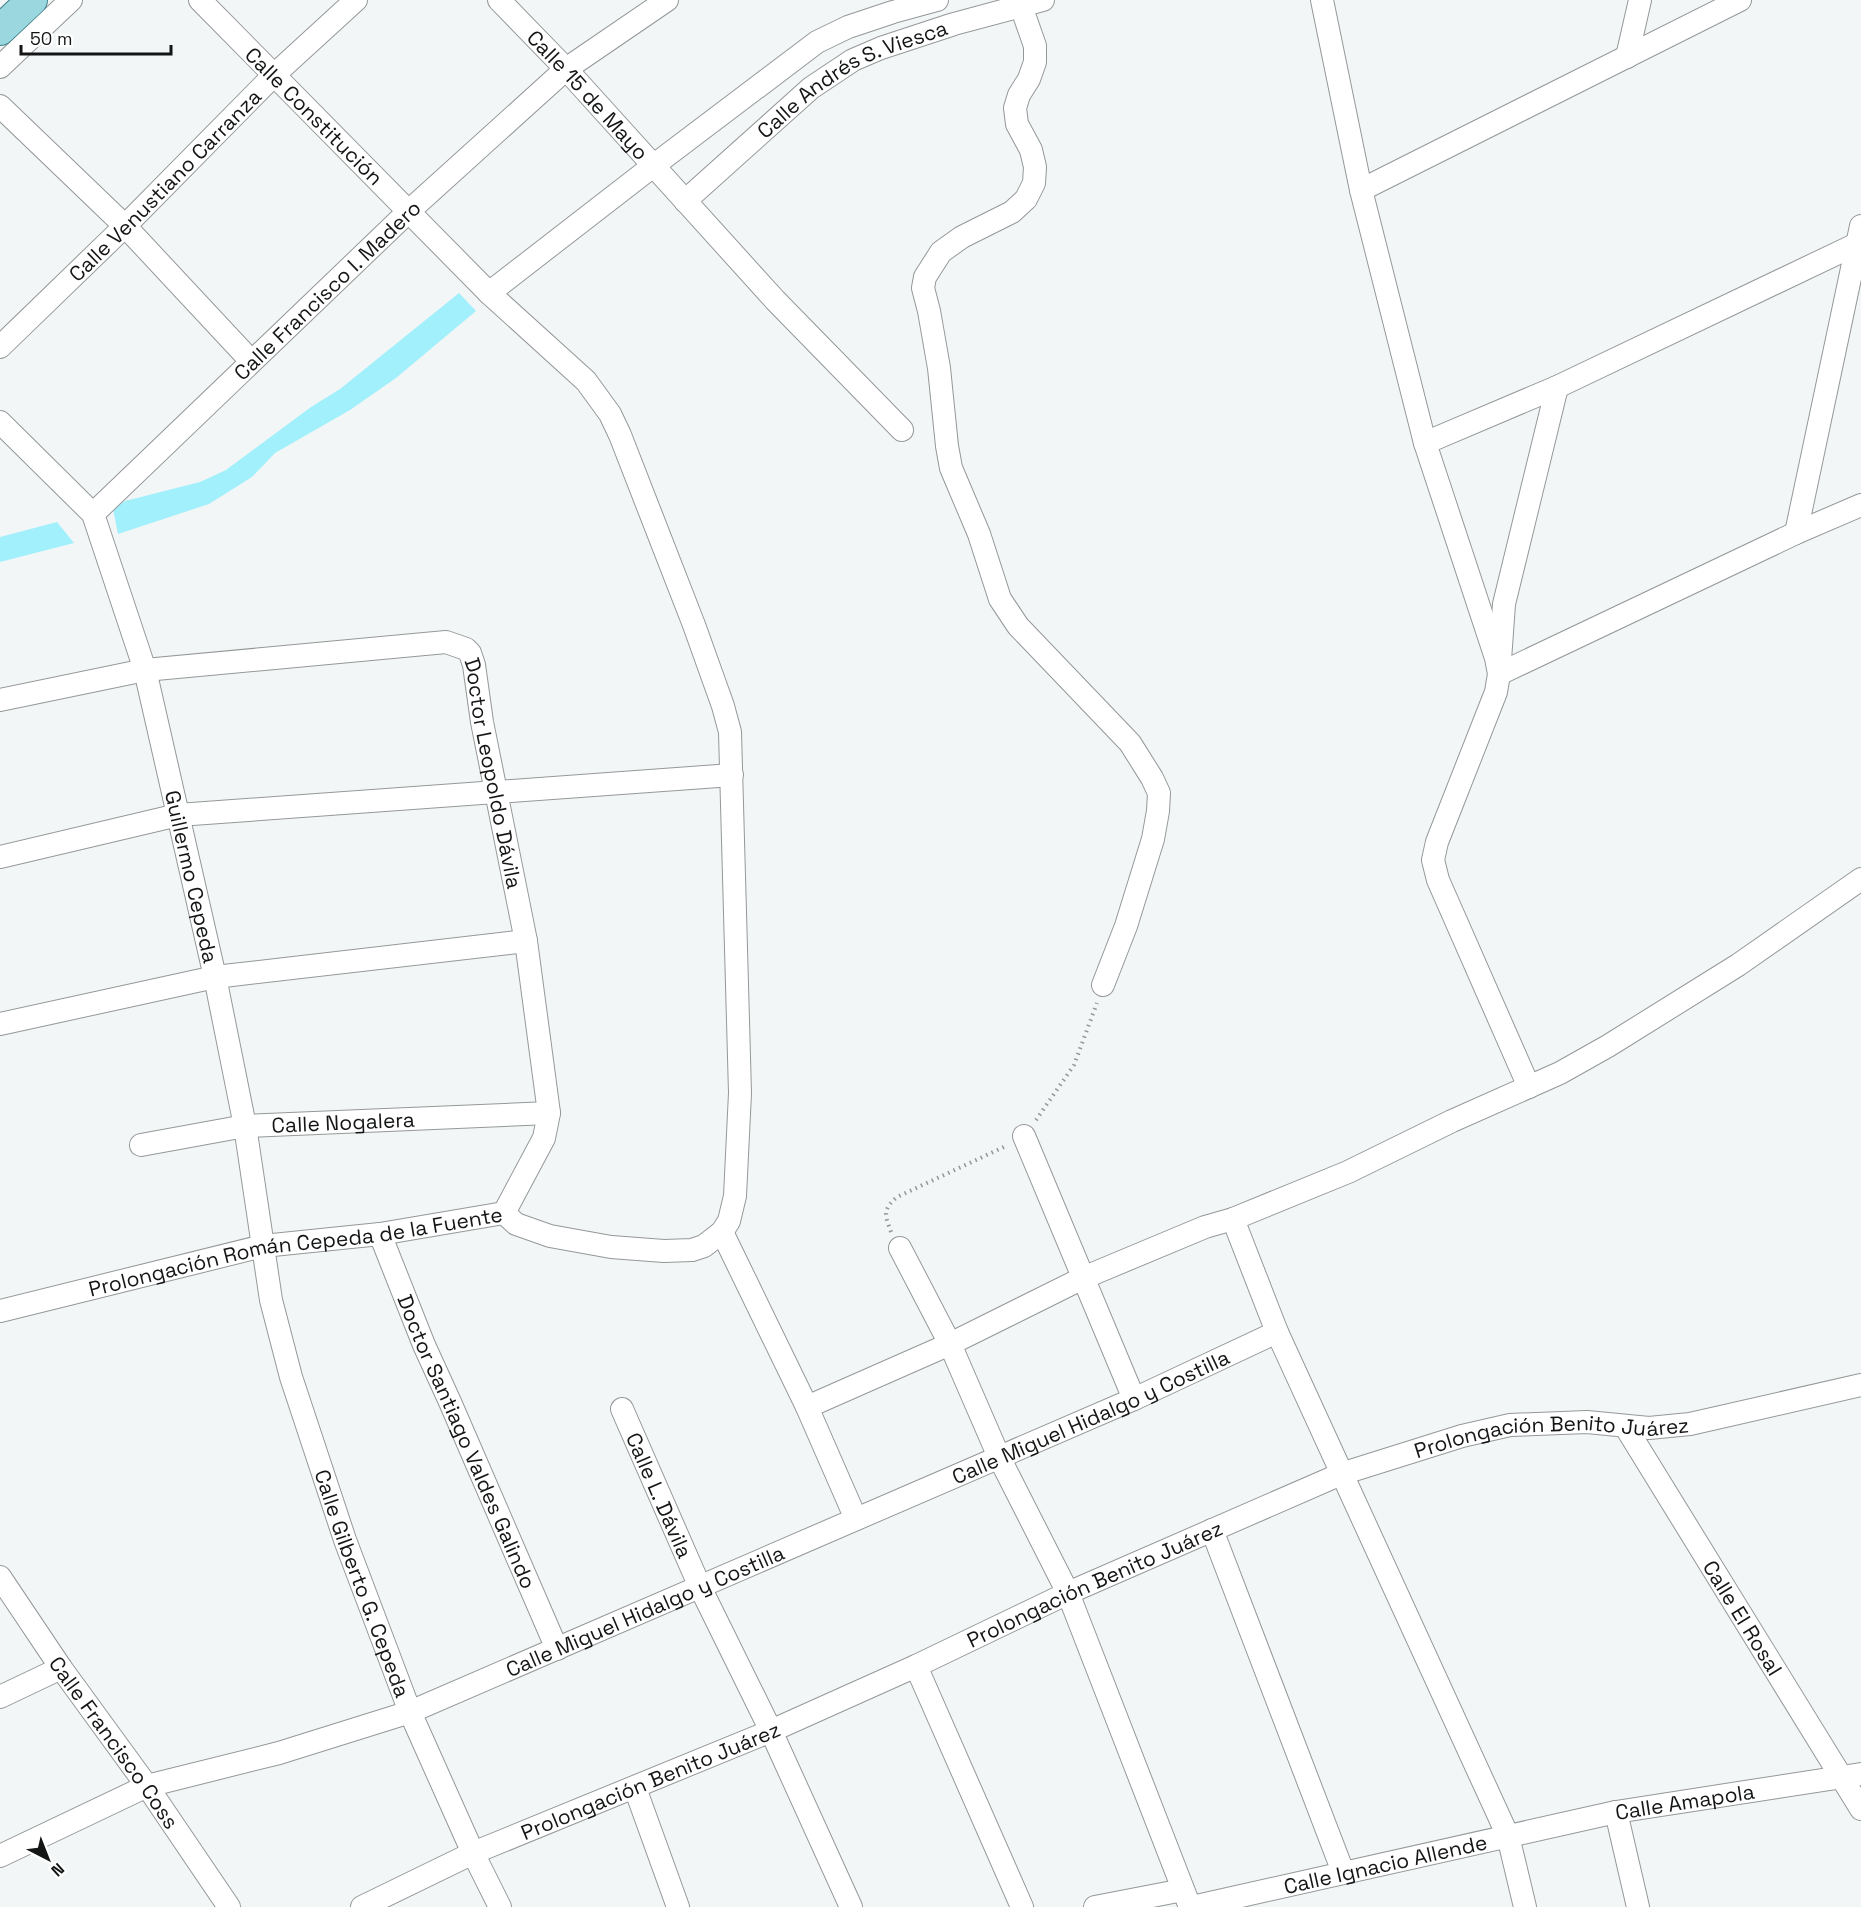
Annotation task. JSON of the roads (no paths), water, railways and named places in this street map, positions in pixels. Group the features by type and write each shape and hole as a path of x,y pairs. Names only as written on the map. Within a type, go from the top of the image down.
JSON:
{"main road":[{"path":"0,30 32,0"}],"street":[{"path":"0,67 71,0"},
{"name":"Calle Constitución","path":"200,0 489,293 586,381 610,414 620,435 694,625 730,732 740,1093 735,1196 729,1221 722,1232"},
{"name":"Calle Venustiano Carranza","path":"0,347 125,226 274,75 356,0"},
{"name":"Calle 15 de Mayo","path":"499,0 566,69 775,300 902,430"},
{"name":"Calle Francisco I. Madero","path":"93,514 409,211 566,69 667,0"},
{"path":"489,293 817,42 848,27 937,0"},
{"name":"Calle Andrés S. Viesca","path":"685,201 811,88 853,60 881,48 954,24 1043,0"},
{"path":"1322,0 1361,190 1425,442 1496,658 1499,674"},
{"path":"1627,57 1640,0"},
{"path":"1361,190 1740,0"},
{"path":"1021,6 1035,46 1035,62 1015,108 1017,124 1031,150 1035,167 1034,183 1026,199 1012,212 962,237 941,252 925,277 923,288 939,368 951,468 979,534 1000,599 1018,626 1130,743 1159,793 1154,839 1126,926 1103,985"},
{"path":"0,106 125,226 251,361"},
{"path":"1425,442 1557,387 1860,237"},
{"path":"1796,533 1860,237"},
{"path":"1529,1087 1438,880 1433,860 1437,842 1496,692 1504,604 1557,387"},
{"path":"0,422 93,514"},
{"path":"1499,674 1796,533 1861,505"},
{"name":"Guillermo Cepeda","path":"93,514 145,670 215,977 245,1126 263,1246"},
{"name":"Doctor Leopoldo Dávila","path":"0,700 145,670 446,642 460,646 470,653 526,941 549,1113 544,1138 504,1213"},
{"path":"0,857 178,815 732,775"},
{"path":"807,1407 950,1344 1083,1278 1205,1227 1233,1220 1348,1172 1452,1121 1560,1073 1608,1046 1738,964 1861,879"},
{"path":"0,1024 215,977 526,941"},
{"name":"Calle Nogalera","path":"141,1145 245,1126 549,1113"},
{"path":"1024,1137 1134,1399"},
{"name":"Prolongación Román Cepeda de la Fuente","path":"0,1311 263,1246 380,1234 504,1213 516,1224 532,1231 611,1247 664,1251 692,1250 704,1246 722,1232"},
{"path":"1233,1220 1277,1332 1508,1836 1525,1907"},
{"path":"722,1232 807,1407 856,1519"},
{"name":"Doctor Santiago Valdes Galindo","path":"380,1234 424,1345 557,1648"},
{"name":"Calle Gilberto G. Cepeda","path":"263,1246 271,1300 291,1377 345,1540 410,1712 473,1853 500,1907"},
{"path":"900,1248 950,1344 999,1457 1068,1593 1188,1901"},
{"name":"Calle Miguel Hidalgo y Costilla","path":"0,1856 147,1786 279,1753 410,1712 1134,1399 1277,1332"},
{"name":"Prolongación Benito Juárez","path":"362,1907 473,1853 771,1731 916,1666 1068,1593 1341,1474 1462,1436 1510,1425 1587,1422 1649,1428 1690,1424 1861,1385"},
{"name":"Calle L. Dávila","path":"622,1409 700,1587 771,1731 852,1907"},
{"name":"Calle El Rosal","path":"1624,1426 1851,1775 1861,1809"},
{"path":"1212,1530 1343,1872"},
{"name":"Calle Francisco Coss","path":"0,1576 229,1907"},
{"path":"916,1666 1022,1907"},
{"path":"0,1697 62,1668"},
{"name":"Calle Amapola","path":"1508,1836 1616,1812 1851,1775"},
{"path":"634,1788 678,1907"},
{"path":"1616,1812 1638,1907"},
{"name":"Calle Ignacio Allende","path":"1095,1907 1188,1901 1343,1872 1508,1836"}]}
